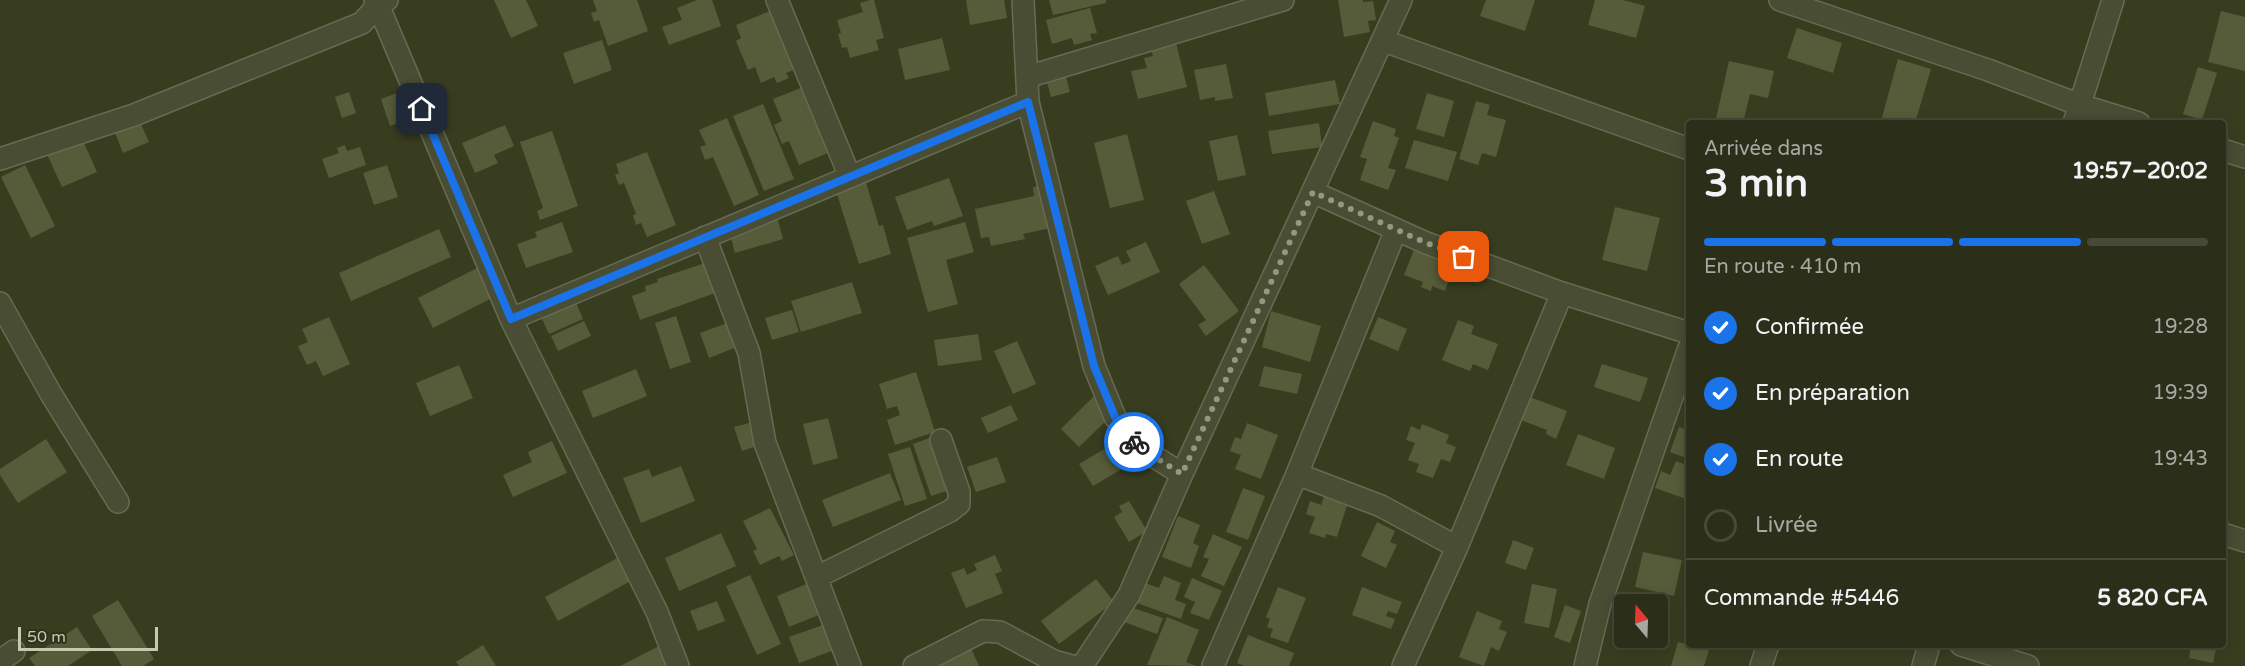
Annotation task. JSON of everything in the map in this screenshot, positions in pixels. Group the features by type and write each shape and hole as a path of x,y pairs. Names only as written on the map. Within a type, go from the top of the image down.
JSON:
{"street":[{"path":"777,0 850,177"},
{"path":"1023,0 1028,102 1076,299 1098,376 1115,417 1137,446 1182,474"},
{"path":"1027,77 1283,0"},
{"path":"1082,666 1129,595 1182,474 1401,0"},
{"path":"1780,0 1988,70 2077,114 2118,120"},
{"path":"2077,114 2113,0"},
{"path":"0,159 134,115 362,23 380,2 511,319 657,612 678,666"},
{"path":"1384,40 1686,148"},
{"path":"511,319 1028,102"},
{"path":"2226,151 2245,157"},
{"path":"1313,192 1424,242 1562,293 1686,332"},
{"path":"1214,666 1298,474 1396,230"},
{"path":"705,237 749,353 765,442 850,666"},
{"path":"1403,666 1457,548 1562,293"},
{"path":"0,303 51,393 118,502"},
{"path":"1585,666 1600,604 1686,357"},
{"path":"817,578 950,511 959,504 959,492 941,440"},
{"path":"1298,474 1381,506 1457,548"},
{"path":"2226,535 2245,541"},
{"path":"914,666 983,631 1000,632 1059,664"},
{"path":"1761,666 1767,648"},
{"path":"1923,666 1928,648"},
{"path":"1971,648 2028,666"}],"building":[{"path":"494,0 526,0 538,26 511,38"},
{"path":"593,0 637,0 648,31 608,46 599,20 594,22 591,13 597,11"},
{"path":"697,0 712,0 721,26 669,45 662,27 682,20 677,8"},
{"path":"874,0 884,38 876,40 879,50 850,58 847,47 842,48 837,20 863,12 860,3"},
{"path":"966,0 1004,0 1007,18 970,25"},
{"path":"1049,0 1106,0 1106,3 1053,15"},
{"path":"1338,0 1373,1 1376,20 1368,21 1370,32 1344,37"},
{"path":"1486,0 1535,0 1525,31 1480,16"},
{"path":"1595,0 1623,0 1645,6 1636,38 1588,25"},
{"path":"1090,8 1097,33 1090,34 1092,40 1074,45 1072,38 1052,44 1046,20"},
{"path":"775,9 800,67 786,73 789,78 777,83 774,77 761,83 755,67 748,70 736,41 741,38 736,25"},
{"path":"2221,11 2245,17 2245,71 2208,62"},
{"path":"1797,28 1842,43 1833,73 1787,58"},
{"path":"942,38 950,70 905,80 898,49"},
{"path":"602,40 612,70 574,84 563,53"},
{"path":"1176,43 1187,87 1138,99 1131,71 1147,68 1144,58 1153,56 1151,49"},
{"path":"1898,59 1931,69 1916,120 1881,120"},
{"path":"1729,61 1774,71 1768,98 1750,94 1744,120 1716,120"},
{"path":"1226,64 1233,98 1215,101 1215,97 1200,100 1194,70"},
{"path":"2198,67 2217,73 2202,120 2183,114"},
{"path":"1064,70 1070,92 1051,97 1045,75"},
{"path":"1335,80 1340,104 1269,116 1265,93"},
{"path":"808,85 835,150 799,165 789,141 782,144 774,125 782,121 773,99"},
{"path":"410,88 420,115 390,126 381,99"},
{"path":"349,92 356,113 342,118 335,97"},
{"path":"1427,93 1454,101 1444,137 1416,129"},
{"path":"1476,101 1490,105 1487,115 1506,120 1496,157 1482,153 1478,165 1459,159"},
{"path":"763,104 794,179 764,191 733,116"},
{"path":"727,118 759,195 734,206 713,157 705,160 700,147 706,145 699,130"},
{"path":"1373,121 1396,129 1394,136 1399,138 1388,168 1396,170 1388,190 1360,180 1367,159 1360,157"},
{"path":"140,122 149,142 123,153 115,133"},
{"path":"1319,123 1322,147 1272,154 1268,131"},
{"path":"505,125 514,146 494,155 498,163 475,173 462,143"},
{"path":"552,131 578,206 540,220 537,211 543,208 520,142"},
{"path":"80,134 97,172 62,187 45,150"},
{"path":"1127,134 1144,200 1110,208 1094,143"},
{"path":"1237,135 1246,175 1218,181 1209,141"},
{"path":"1414,140 1457,152 1448,181 1405,168"},
{"path":"345,145 347,151 360,147 366,165 329,178 322,159 339,153 337,148"},
{"path":"647,152 676,225 647,237 641,223 636,225 633,215 636,214 624,183 619,185 615,175 619,173 616,164"},
{"path":"25,165 55,226 31,238 1,177"},
{"path":"387,165 398,197 374,205 363,173"},
{"path":"949,178 963,216 934,226 932,221 907,230 895,197"},
{"path":"865,179 879,226 883,225 891,254 859,264 835,188"},
{"path":"1046,185 1055,227 1023,234 1025,239 991,246 989,237 981,238 975,209 1034,196 1033,187"},
{"path":"1214,191 1230,234 1202,244 1186,201"},
{"path":"1615,207 1660,218 1647,271 1602,260"},
{"path":"777,217 783,239 735,253 729,230"},
{"path":"562,222 573,252 526,268 517,244 537,237 535,232"},
{"path":"965,222 974,252 946,260 958,304 928,312 907,238"},
{"path":"439,229 451,257 351,301 339,273"},
{"path":"1146,242 1160,272 1108,295 1095,266 1118,256 1122,265 1131,261 1126,251"},
{"path":"1415,247 1455,263 1445,291 1432,286 1431,291 1421,287 1423,282 1404,275"},
{"path":"708,262 718,292 640,320 632,296 646,291 645,286 658,282 657,279"},
{"path":"1204,265 1239,311 1206,336 1198,325 1206,320 1179,284"},
{"path":"477,268 492,298 433,328 418,298"},
{"path":"852,282 862,313 801,332 791,301"},
{"path":"573,295 583,319 549,334 538,310"},
{"path":"792,310 799,332 772,340 765,318"},
{"path":"1271,311 1321,326 1310,362 1262,347"},
{"path":"676,316 691,362 670,369 655,323"},
{"path":"329,317 350,364 323,376 316,361 307,365 298,346 308,342 302,329"},
{"path":"1378,317 1407,329 1398,351 1369,339"},
{"path":"1458,320 1474,326 1471,334 1498,344 1488,370 1473,364 1470,371 1442,360"},
{"path":"584,321 591,336 558,351 551,336"},
{"path":"733,321 742,345 709,358 700,333"},
{"path":"978,334 982,360 938,366 934,340"},
{"path":"1017,341 1036,384 1013,394 994,351"},
{"path":"1602,364 1648,378 1640,402 1594,387"},
{"path":"459,365 473,398 430,416 416,383"},
{"path":"1264,366 1302,374 1297,394 1259,386"},
{"path":"636,369 647,396 593,418 582,391"},
{"path":"916,372 935,432 895,445 887,420 900,415 897,406 887,409 879,384"},
{"path":"1095,395 1113,414 1079,447 1061,429"},
{"path":"1530,397 1567,411 1556,439 1546,434 1547,430 1521,420"},
{"path":"1011,405 1018,420 988,433 981,418"},
{"path":"828,418 838,458 813,465 803,424"},
{"path":"749,423 757,446 742,451 734,427"},
{"path":"1247,423 1278,435 1261,479 1235,469 1241,455 1230,451 1235,437 1241,439"},
{"path":"1422,424 1449,435 1446,443 1456,447 1450,462 1441,459 1433,478 1416,472 1419,464 1408,460 1415,443 1406,440 1411,426 1420,430"},
{"path":"1679,427 1686,430 1686,458 1670,452"},
{"path":"1578,434 1615,448 1604,479 1566,465"},
{"path":"935,436 953,489 931,496 913,444"},
{"path":"46,439 67,472 18,503 0,475 0,469"},
{"path":"552,441 567,473 513,497 503,475 532,462 528,452"},
{"path":"1118,441 1132,463 1093,486 1079,464"},
{"path":"910,447 927,499 905,506 888,454"},
{"path":"997,457 1006,482 976,492 967,467"},
{"path":"1676,461 1686,465 1686,499 1655,488 1661,471 1670,475"},
{"path":"681,466 695,501 641,523 623,478 649,469 652,477"},
{"path":"890,473 901,500 833,527 822,500"},
{"path":"1243,488 1265,496 1248,540 1226,532"},
{"path":"1327,488 1350,496 1337,537 1326,534 1325,538 1309,533 1315,517 1306,514 1310,501 1321,505"},
{"path":"1129,501 1147,531 1129,542 1114,517 1122,512 1119,506"},
{"path":"770,508 794,555 782,561 779,556 760,565 753,551 757,549 743,521"},
{"path":"1178,516 1200,525 1193,543 1199,546 1191,568 1162,557"},
{"path":"1377,522 1395,531 1390,542 1397,545 1386,568 1361,556"},
{"path":"721,533 736,566 679,591 665,558"},
{"path":"1213,534 1242,547 1224,586 1201,576 1209,559 1203,557"},
{"path":"1513,540 1534,548 1526,570 1505,563"},
{"path":"1643,552 1682,560 1674,596 1635,587"},
{"path":"623,555 636,578 558,621 545,597"},
{"path":"995,555 1002,571 995,574 1003,593 966,608 951,573 964,568 967,575 977,570 974,564"},
{"path":"750,575 781,644 757,655 726,586"},
{"path":"1164,576 1181,583 1175,600 1186,604 1181,619 1137,603 1145,583 1159,588"},
{"path":"1192,578 1222,591 1209,620 1190,613 1195,602 1184,597"},
{"path":"1096,579 1114,602 1059,644 1041,621"},
{"path":"814,581 826,612 789,627 777,596"},
{"path":"1532,584 1557,589 1549,628 1524,623"},
{"path":"1278,587 1306,598 1288,643 1270,637 1273,629 1267,627 1270,619 1266,617"},
{"path":"1362,587 1402,602 1397,614 1388,611 1386,616 1395,619 1391,629 1352,615"},
{"path":"118,600 154,659 143,666 122,666 92,616"},
{"path":"717,601 725,621 698,631 690,611"},
{"path":"1565,605 1581,611 1570,643 1554,637"},
{"path":"1130,607 1163,618 1157,634 1124,622"},
{"path":"1477,611 1502,621 1499,629 1507,632 1499,651 1491,647 1484,666 1459,657"},
{"path":"1167,617 1199,630 1186,662 1196,666 1147,665"},
{"path":"831,622 840,648 799,663 789,637"},
{"path":"77,627 92,650 68,666 35,666 29,658"},
{"path":"1248,635 1294,653 1289,666 1245,666 1237,663"},
{"path":"1678,642 1686,644 1686,648 1709,650 1704,666 1671,666"},
{"path":"663,644 675,666 620,666"},
{"path":"969,644 979,666 940,666 937,659"},
{"path":"483,645 496,666 459,666 456,662"},
{"path":"2191,648 2216,648 2213,663 2189,658"}],"way so far":[{"path":"1134,442 1182,474 1313,192 1424,242 1464,257"}],"route":[{"path":"422,109 511,319 1028,102 1094,366 1115,417 1134,442"}]}
